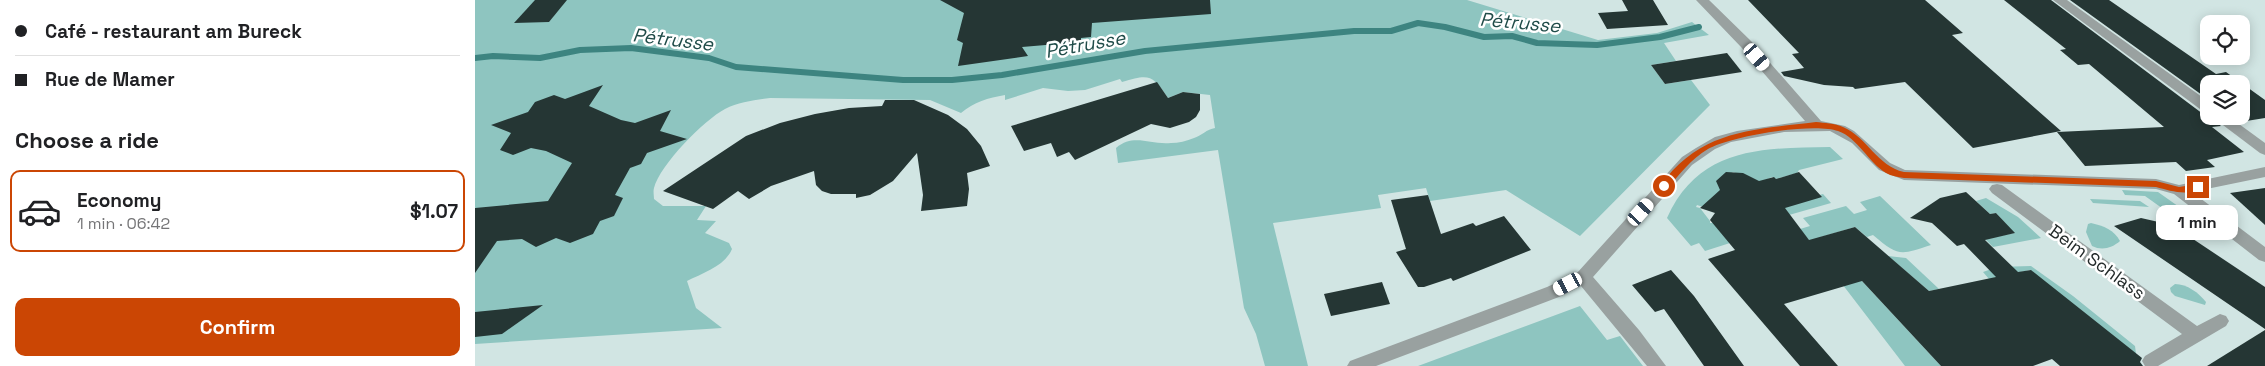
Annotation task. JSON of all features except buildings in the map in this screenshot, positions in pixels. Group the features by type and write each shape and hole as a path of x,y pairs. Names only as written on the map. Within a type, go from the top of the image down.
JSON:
{"street":[{"path":"1702,0 1746,44 1816,125"},
{"path":"2059,0 2200,102"},
{"path":"1355,366 1553,292 1583,276 1687,161 1705,147 1727,138 1750,133 1816,125 1840,128 1857,140 1879,164 1891,172 1904,175 2156,184 2179,190 2265,256"},
{"path":"2231,125 2265,150"},
{"path":"2179,190 2265,172"},
{"name":"Beim Schlass","path":"1997,189 2196,335"},
{"path":"1583,276 1633,334 1657,366"},
{"path":"2151,361 2220,321"}],"shaded area":[{"path":"475,0 1467,0 1598,40 1657,33 1692,22 1709,35 1664,43 1676,61 1651,65 1665,84 1691,80 1710,105 1580,236 1506,190 1430,201 1426,188 1378,195 1381,208 1273,223 1308,366 1265,366 1256,334 1244,308 1218,150 1118,163 1116,148 1129,141 1180,142 1197,137 1215,128 1210,95 1183,92 1168,98 1154,80 1144,77 1122,82 1120,79 1085,90 1068,91 1043,88 1005,100 1005,95 999,96 976,103 961,113 930,100 770,98 753,101 725,109 706,123 674,156 658,178 654,189 654,199 663,206 706,206 697,220 716,221 705,233 729,243 732,249 729,255 719,264 687,281 696,308 722,328 475,344"},
{"path":"1830,147 1843,159 1799,170 1797,173 1776,179 1772,177 1755,185 1748,176 1733,172 1725,178 1721,177 1718,186 1722,187 1719,195 1716,194 1703,207 1697,205 1696,207 1700,208 1710,223 1713,223 1730,243 1705,251 1699,243 1691,246 1667,218 1680,195 1696,177 1715,165 1735,156 1757,151"},
{"path":"2122,190 2158,192 2216,233 2204,238 2145,196 2125,195"},
{"path":"1823,194 1831,203 1789,215 1776,207"},
{"path":"1880,196 1931,245 1913,251 1900,252 1889,247 1873,235 1867,237 1855,227 1821,237 1941,366 1905,366 1800,229 1810,226 1803,218 1846,206 1854,214 1867,210 1860,202"},
{"path":"1986,198 2018,217 2041,238 1993,247 1985,239 2014,233 1996,213 1990,214 1976,201"},
{"path":"2090,199 2140,201 2149,207 2093,203"},
{"path":"2091,223 2108,229 2120,241 2107,248 2092,246 2086,232 2088,224"},
{"path":"1888,256 1906,258 1939,289 1929,291"},
{"path":"2031,266 2073,296 2135,346 2136,354 2030,270 1989,279 1983,272 1997,267"},
{"path":"2175,284 2188,287 2196,292 2206,302 2205,305 2175,296 2170,288"},
{"path":"1580,306 1607,340 1620,336 1643,366 1418,366"}],"waterway":[{"name":"Pétrusse","path":"475,58 493,56 540,58 580,50 631,48 709,58 736,67 903,80 952,80 1002,75 1145,51 1354,31 1391,31 1418,23 1445,27 1484,37 1512,36 1537,43 1597,45 1660,37 1699,27"}],"route":[{"path":"1664,186 1687,161 1705,147 1727,138 1750,133 1816,125 1840,128 1857,140 1879,164 1891,172 1904,175 2156,184 2179,190 2198,187"}]}
